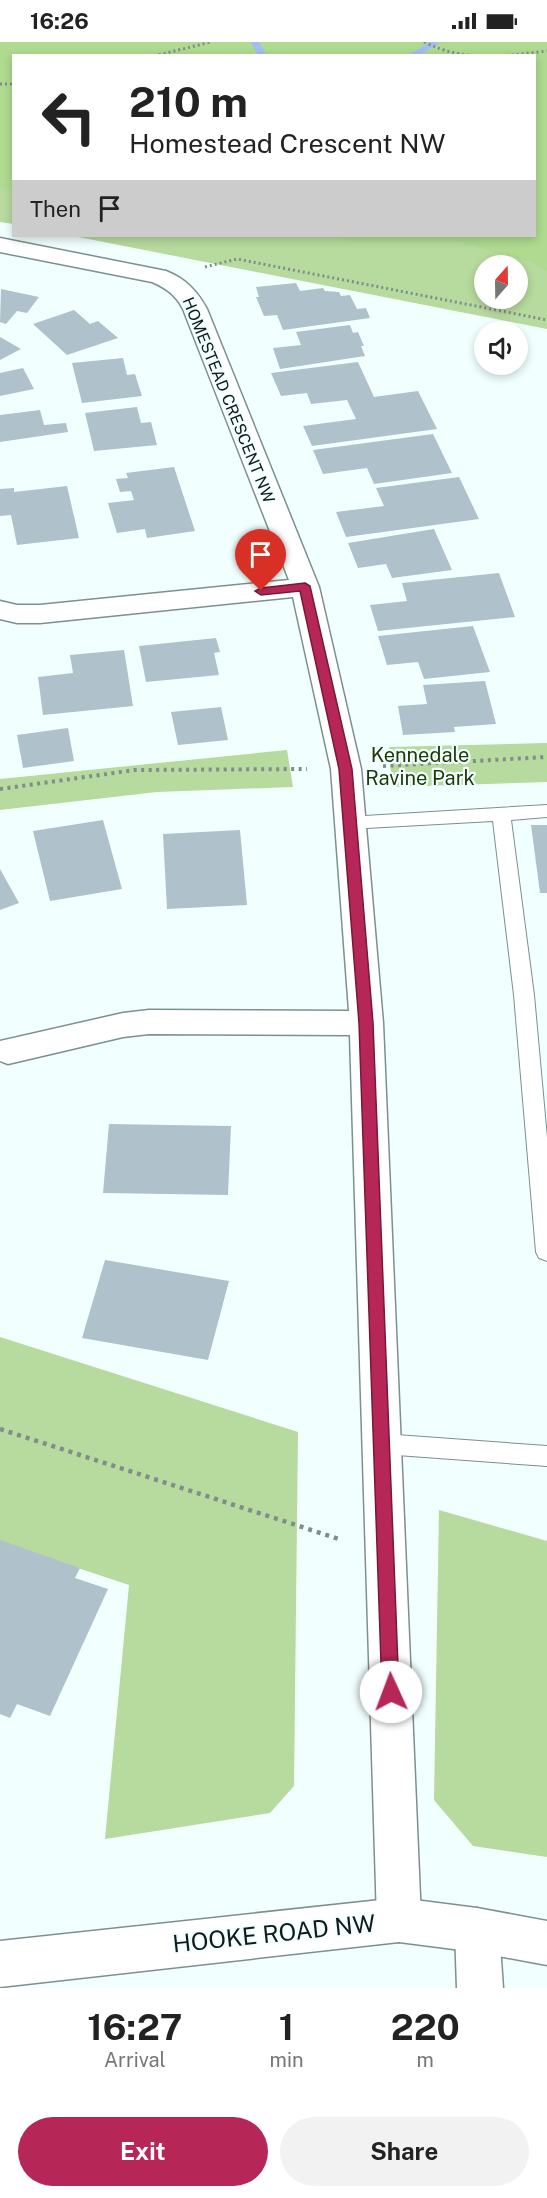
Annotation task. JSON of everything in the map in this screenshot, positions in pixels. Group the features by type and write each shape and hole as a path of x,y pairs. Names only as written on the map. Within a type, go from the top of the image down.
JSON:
{"street":[{"name":"HOMESTEAD CRESCENT NW","path":"0,245 158,276 175,282 184,290 195,309 305,586 345,769 366,1023 399,1920"},
{"path":"0,610 17,614 40,614 305,586"},
{"path":"8,1051 123,1025 149,1022 366,1023"},
{"name":"HOOKE ROAD NW","path":"0,1965 399,1920 477,1930 547,1943"},
{"path":"477,1930 480,1988"}],"lane":[{"path":"348,823 547,811"},
{"path":"501,814 524,995 547,1252"},
{"path":"383,1444 546,1450"}],"path":[{"path":"162,54 211,42"},
{"path":"424,42 446,52 470,54"},
{"path":"498,54 547,51"},
{"path":"201,268 237,259 547,320"},
{"path":"0,789 135,770 345,769 547,757"},
{"path":"0,1429 386,1554"}],"green space":[{"path":"0,42 547,42 547,329 528,325 528,321 506,321 78,237 536,237 536,54 12,54 12,224 0,222"},
{"path":"0,42 547,42 547,271 528,261 528,255 505,255 454,241 348,241 339,237 536,237 536,54 12,54 12,190 0,188"},
{"name":"Kennedale Ravine Park","path":"547,743 547,782 392,787 389,747"},
{"path":"287,750 293,787 157,792 0,810 0,779"},
{"path":"0,1337 298,1432 294,1786 270,1813 105,1839 129,1585 0,1542"},
{"path":"439,1510 547,1541 547,1857 473,1846 434,1800"}],"building":[{"path":"296,283 300,291 323,288 325,291 339,292 341,296 350,295 357,309 366,308 370,318 283,330 277,315 264,316 256,297 259,297 256,287"},
{"path":"1,289 39,297 27,313 17,311 6,324 0,322"},
{"path":"74,310 90,324 98,321 118,338 67,355 33,324"},
{"path":"350,325 353,333 358,332 364,346 361,346 365,356 280,369 273,348 301,345 296,332"},
{"path":"0,337 21,349 0,360"},
{"path":"123,358 127,375 135,374 142,396 82,403 72,363"},
{"path":"358,362 374,397 418,391 437,429 312,446 303,426 356,419 347,400 311,404 307,393 281,396 271,373"},
{"path":"23,368 34,389 0,396 0,373"},
{"path":"137,407 141,423 151,422 157,445 94,451 85,413"},
{"path":"40,410 44,425 66,423 68,432 0,442 0,415"},
{"path":"433,434 452,473 374,484 367,468 323,474 313,450"},
{"path":"174,467 195,531 147,538 145,529 117,533 108,503 134,500 131,491 120,492 116,479 128,478 126,473"},
{"path":"459,477 479,519 346,537 336,512 384,506 376,488"},
{"path":"67,486 79,538 17,545 11,515 0,516 0,489 14,488 14,492"},
{"path":"434,529 452,570 392,578 386,564 358,568 348,543"},
{"path":"499,573 515,617 378,631 370,605 407,601 402,583"},
{"path":"473,626 490,672 424,679 418,662 387,665 378,636"},
{"path":"216,638 220,652 214,653 219,675 146,682 139,646"},
{"path":"124,650 133,706 43,715 38,677 73,673 70,655"},
{"path":"485,681 496,724 454,727 455,732 403,735 398,706 427,704 423,685"},
{"path":"221,707 228,740 178,745 171,712"},
{"path":"68,728 74,761 23,768 17,735"},
{"path":"103,820 122,889 50,901 33,831"},
{"path":"531,825 547,825 547,893 540,893"},
{"path":"240,830 247,905 167,909 163,834"},
{"path":"0,869 19,903 0,910"},
{"path":"109,1124 231,1126 228,1195 103,1193"},
{"path":"105,1260 229,1281 208,1360 82,1338"},
{"path":"0,1540 80,1568 75,1578 108,1589 50,1716 17,1704 10,1718 0,1714"}],"waterway":[{"path":"255,42 262,54"},
{"path":"415,54 436,42"}],"route":[{"path":"261,591 305,586 345,769 366,1023 391,1692"}]}
